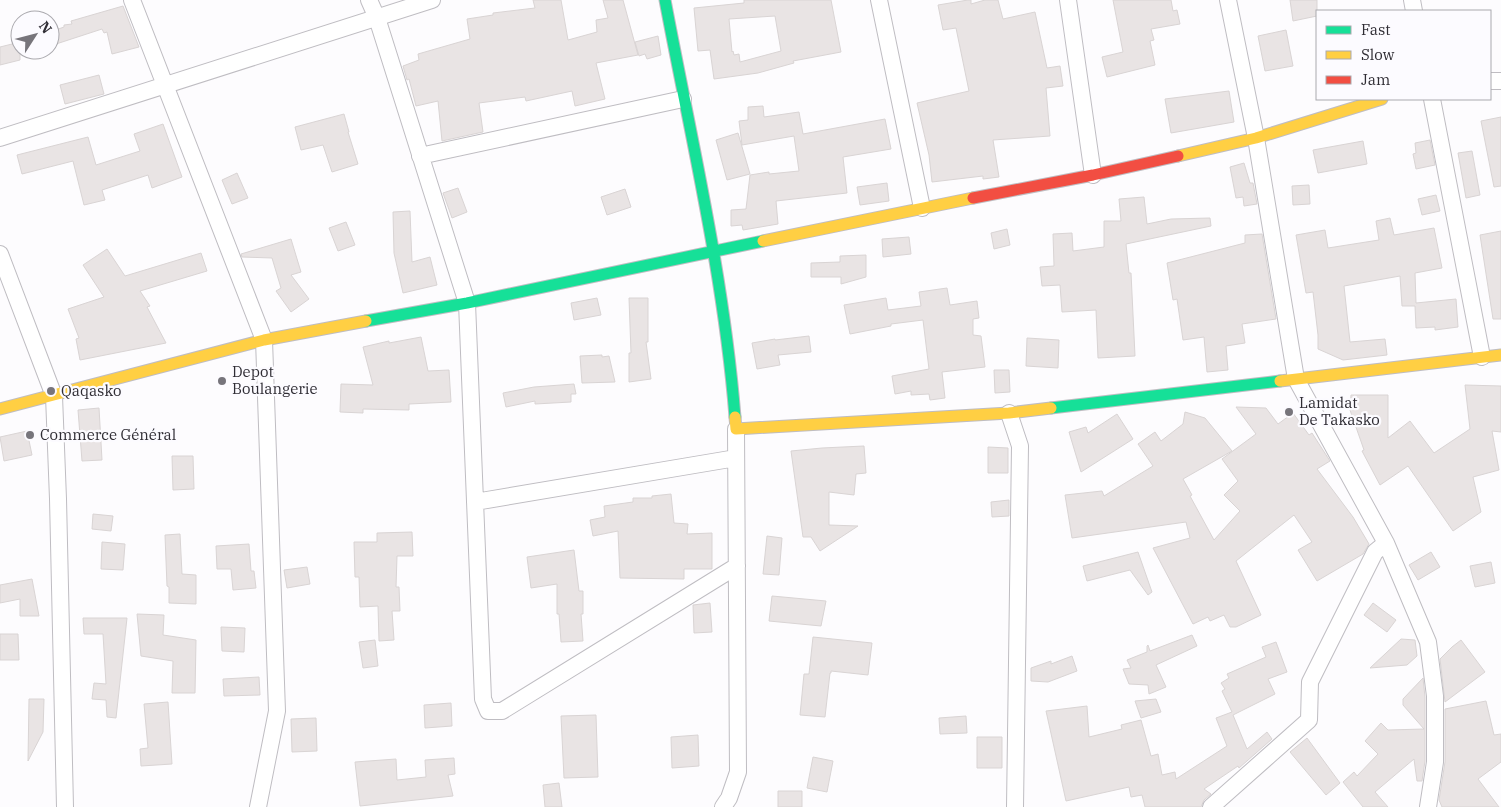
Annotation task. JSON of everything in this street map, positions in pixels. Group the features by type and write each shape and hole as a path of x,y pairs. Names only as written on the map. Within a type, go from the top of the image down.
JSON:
{"street":[{"path":"132,0 264,340 277,711 258,807"},
{"path":"369,0 467,303 482,699 488,710 502,711 737,566"},
{"path":"0,138 432,0"},
{"path":"665,0 713,253 730,355 736,429 738,772 729,798 723,807"},
{"path":"880,0 922,208"},
{"path":"1068,0 1093,175"},
{"path":"1228,0 1256,138 1296,379 1386,544 1428,642 1435,696 1435,762 1428,807"},
{"path":"420,156 683,99"},
{"path":"0,408 54,396 264,340 467,303 922,208 1093,175 1256,138 1379,100"},
{"path":"1432,100 1482,357"},
{"path":"0,254 54,396 65,807"},
{"path":"736,429 1009,413 1501,356"},
{"path":"1009,413 1020,446 1015,807"},
{"path":"475,502 736,458"},
{"path":"1211,807 1309,720 1310,682 1375,552 1386,544"}],"building":[{"path":"533,0 561,0 568,40 597,32 596,20 608,18 603,0 623,0 638,55 596,63 605,99 575,106 572,91 526,101 525,97 479,103 483,132 442,141 438,101 416,106 409,79 407,80 403,66 419,60 418,54 470,39 467,19 493,15 493,13 535,8"},
{"path":"744,0 831,0 841,52 793,61 794,63 758,73 714,79 710,50 698,51 694,8 744,3","holes":["775,16 781,51 740,62 739,54 734,55 732,52 729,19"]},
{"path":"971,0 971,4 985,0 998,0 1003,19 1035,12 1047,68 1060,66 1063,86 1046,88 1050,136 993,140 999,177 983,179 983,176 932,182 929,155 917,103 969,91 956,28 943,30 938,5"},
{"path":"1113,0 1171,0 1173,11 1177,10 1180,24 1151,29 1154,40 1150,41 1155,65 1107,77 1102,57 1123,52"},
{"path":"1290,0 1317,0 1316,16 1293,21"},
{"path":"123,6 139,47 112,54 107,32 104,33 102,29 60,43 60,28 64,27 64,25 72,24 71,21"},
{"path":"1286,30 1293,66 1265,71 1258,36"},
{"path":"658,36 661,55 647,59 645,54 639,56 635,42"},
{"path":"10,44 10,60 20,60 0,65 0,47"},
{"path":"99,75 104,94 65,104 60,85"},
{"path":"1229,91 1234,122 1171,133 1165,99"},
{"path":"763,106 764,117 799,112 803,134 885,119 891,149 843,157 847,193 776,201 778,224 743,230 742,225 731,226 731,210 746,209 750,175 799,171 794,136 742,145 739,121 748,120 748,107"},
{"path":"344,114 358,164 332,172 323,145 301,150 295,127"},
{"path":"1501,117 1501,186 1494,187 1481,121"},
{"path":"163,124 182,177 152,188 148,175 102,190 105,200 84,205 73,161 22,174 17,155 88,137 96,165 140,151 134,134"},
{"path":"738,133 750,174 727,180 716,140"},
{"path":"1430,140 1435,165 1416,169 1413,154 1416,153 1415,143"},
{"path":"1363,141 1367,164 1318,173 1313,150"},
{"path":"1472,151 1480,195 1466,198 1458,153"},
{"path":"1244,163 1250,183 1253,183 1257,204 1244,206 1243,197 1236,198 1230,167"},
{"path":"237,173 248,198 232,204 222,180"},
{"path":"887,183 889,201 860,205 857,187"},
{"path":"1309,185 1310,204 1293,205 1292,186"},
{"path":"458,188 467,212 452,218 443,193"},
{"path":"625,189 631,207 607,215 601,197"},
{"path":"1436,195 1440,211 1422,215 1418,199"},
{"path":"1144,197 1147,224 1171,219 1210,218 1211,226 1126,244 1129,273 1131,273 1135,356 1098,358 1096,310 1062,312 1060,285 1042,286 1040,267 1054,266 1053,234 1072,233 1073,251 1104,247 1104,221 1121,221 1119,199"},
{"path":"410,211 412,262 430,257 437,285 403,293 394,253 393,212"},
{"path":"1390,218 1394,235 1434,228 1442,268 1415,273 1416,303 1456,299 1458,327 1435,330 1435,327 1416,328 1415,306 1402,306 1400,276 1344,286 1350,342 1385,339 1387,355 1343,360 1318,349 1313,292 1306,293 1296,235 1325,230 1328,248 1379,240 1376,221"},
{"path":"346,222 355,245 338,251 329,228"},
{"path":"1007,229 1010,245 994,249 991,233"},
{"path":"1501,231 1501,319 1493,319 1480,235"},
{"path":"1262,234 1276,319 1242,324 1245,343 1226,346 1228,370 1207,372 1204,337 1183,340 1177,299 1173,300 1167,263 1245,243 1245,235"},
{"path":"909,237 911,254 883,257 882,239"},
{"path":"291,239 301,272 291,275 309,299 291,312 276,291 281,288 272,258 242,257 241,254"},
{"path":"107,249 125,276 201,253 207,271 140,291 150,306 147,307 166,343 80,360 76,339 79,338 68,309 104,297 83,265"},
{"path":"866,255 866,277 841,284 841,277 811,277 811,263 840,262 840,256"},
{"path":"947,288 950,305 977,301 979,318 973,319 973,335 981,336 985,367 942,372 945,398 930,400 929,394 911,395 911,391 895,394 892,376 929,369 923,320 891,324 891,326 850,334 844,305 886,298 888,310 921,306 919,292"},
{"path":"597,298 601,315 574,320 571,303"},
{"path":"629,298 648,298 648,342 646,342 651,379 629,382 629,353 631,353"},
{"path":"809,336 811,352 778,355 780,365 757,369 752,343"},
{"path":"421,337 428,371 449,370 451,402 409,404 409,410 363,409 363,413 340,412 341,384 373,385 363,347"},
{"path":"1027,338 1059,340 1058,368 1026,366"},
{"path":"602,355 602,357 609,356 615,382 582,383 580,356"},
{"path":"994,370 1009,370 1010,392 995,393"},
{"path":"574,384 576,394 571,394 571,402 535,404 535,401 506,407 503,393 534,387"},
{"path":"1465,385 1501,386 1501,432 1492,431 1499,470 1473,477 1481,512 1453,531 1408,466 1380,485 1362,451 1364,450 1350,410 1351,395 1388,395 1388,438 1410,421 1434,453 1470,429"},
{"path":"1236,407 1266,408 1278,424 1293,413 1309,435 1312,433 1330,461 1317,469 1353,517 1369,544 1363,554 1317,581 1298,550 1312,542 1294,515 1236,561 1261,615 1236,627 1230,627 1224,615 1210,621 1208,617 1193,624 1153,548 1190,538 1186,522 1072,538 1065,495 1102,491 1104,496 1153,466 1138,444 1155,432 1161,441 1183,424 1185,412 1205,418 1232,451 1183,479 1214,540 1240,511 1224,495 1238,481 1222,459 1256,434"},
{"path":"99,408 102,460 82,461 78,410"},
{"path":"1117,414 1133,439 1081,472 1069,432 1086,427 1088,433"},
{"path":"27,431 32,455 4,461 0,437"},
{"path":"864,446 866,473 856,474 854,495 829,492 829,525 858,526 820,551 811,537 803,537 791,451"},
{"path":"988,447 1008,448 1008,473 988,473"},
{"path":"172,456 193,456 194,489 173,490"},
{"path":"671,494 674,523 688,524 687,534 712,533 712,569 684,569 684,579 620,578 618,531 593,536 590,520 605,517 604,506 633,502 633,498 652,498 652,496"},
{"path":"1009,500 1009,516 992,517 991,502"},
{"path":"93,514 113,516 111,531 92,529"},
{"path":"412,532 413,556 397,556 396,587 399,587 400,611 392,611 394,640 379,641 378,606 360,607 359,577 355,577 354,542 377,542 377,533"},
{"path":"180,534 182,574 196,575 196,604 169,603 165,535"},
{"path":"767,536 782,538 779,575 763,574"},
{"path":"102,542 125,544 123,570 101,569"},
{"path":"249,544 251,571 254,571 256,588 233,590 231,569 217,569 216,546"},
{"path":"574,550 579,591 583,591 583,614 581,614 583,641 561,642 559,614 557,614 557,584 531,588 527,557"},
{"path":"1138,552 1152,592 1148,595 1130,570 1087,581 1083,566"},
{"path":"1431,552 1440,567 1418,580 1409,565"},
{"path":"1491,562 1495,583 1475,587 1470,566"},
{"path":"307,567 310,584 287,588 284,570"},
{"path":"32,579 39,616 20,616 20,599 0,603 0,585"},
{"path":"772,596 826,601 821,626 769,621"},
{"path":"710,603 712,632 694,633 693,605"},
{"path":"1373,603 1396,620 1387,632 1364,615"},
{"path":"137,614 164,615 163,635 196,640 195,693 172,693 173,661 141,656"},
{"path":"83,618 127,618 116,718 107,717 106,700 92,699 94,683 106,684 103,634 84,634"},
{"path":"221,627 245,628 244,652 222,651"},
{"path":"0,634 18,634 19,660 0,660"},
{"path":"1192,635 1197,646 1156,665 1166,687 1149,694 1148,685 1129,684 1123,669 1131,668 1127,660 1147,652 1148,645 1150,651"},
{"path":"813,637 872,643 868,675 831,671 825,717 800,715 804,674 809,674"},
{"path":"1401,639 1415,640 1417,656 1407,665 1370,668"},
{"path":"375,640 378,666 363,668 359,642"},
{"path":"1461,640 1485,672 1445,702 1440,659"},
{"path":"1276,642 1287,672 1268,679 1275,694 1233,715 1247,749 1267,732 1272,739 1239,768 1238,766 1204,789 1211,794 1204,800 1201,807 1145,807 1142,795 1131,797 1129,787 1066,801 1046,711 1087,706 1089,737 1122,729 1121,725 1141,720 1151,756 1158,754 1162,775 1175,772 1176,779 1227,746 1216,718 1232,712 1222,691 1225,689 1221,683 1229,678 1227,674 1266,657 1262,647"},
{"path":"1072,656 1077,671 1048,682 1031,681 1031,668 1051,661 1051,664"},
{"path":"259,677 260,695 224,696 223,679"},
{"path":"1423,678 1425,697 1425,761 1422,781 1417,781 1414,759 1375,792 1388,807 1363,807 1343,782 1354,772 1357,776 1378,754 1365,741 1381,723 1388,730 1424,729 1403,705 1403,699"},
{"path":"29,699 44,699 43,732 28,761"},
{"path":"1156,699 1161,712 1141,718 1135,701"},
{"path":"1486,701 1494,735 1501,734 1501,762 1478,779 1499,807 1442,807 1439,800 1445,762 1445,709"},
{"path":"168,702 172,764 141,766 140,749 148,748 144,704"},
{"path":"451,703 452,726 425,728 424,705"},
{"path":"596,715 598,777 564,778 561,716"},
{"path":"966,716 967,733 940,734 939,718"},
{"path":"316,718 317,751 292,752 291,719"},
{"path":"698,735 699,766 672,768 671,737"},
{"path":"977,737 1002,737 1002,768 977,768"},
{"path":"1307,738 1340,783 1326,795 1290,752"},
{"path":"813,757 833,761 827,792 807,788"},
{"path":"454,758 455,774 448,775 453,796 360,806 355,762 396,759 397,780 426,777 425,760"},
{"path":"559,783 562,807 545,807 543,785"},
{"path":"778,791 802,791 802,807 778,807"}],"traffic: fast":[{"path":"665,0 715,260 730,365 735,417"},
{"path":"366,321 467,303 763,241"},
{"path":"1051,408 1280,381"}],"traffic: slow":[{"path":"1178,156 1256,138 1379,100"},
{"path":"763,241 973,198"},
{"path":"0,409 264,340 366,321"},
{"path":"1280,381 1501,355"},
{"path":"735,417 736,429 1009,413 1051,408"}],"traffic: jam":[{"path":"973,198 1093,175 1178,156"}],"place":[{"name":"Depot Boulangerie","path":"222,381"},
{"name":"Qaqasko","path":"51,391"},
{"name":"Lamidat De Takasko","path":"1289,412"},
{"name":"Commerce Général","path":"30,435"}]}
